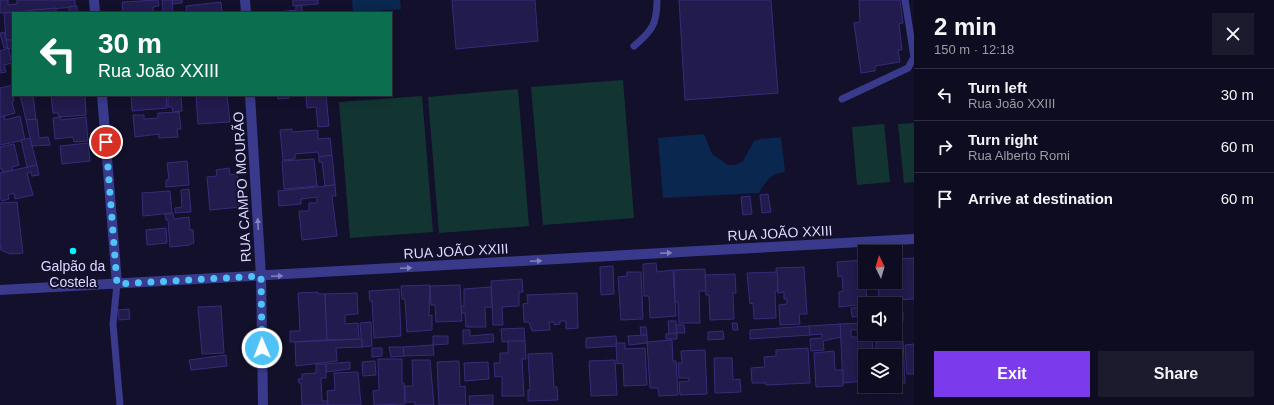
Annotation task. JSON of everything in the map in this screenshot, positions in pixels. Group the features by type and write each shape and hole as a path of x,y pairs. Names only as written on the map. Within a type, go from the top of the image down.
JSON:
{"street":[{"path":"94,0 95,12"},
{"path":"245,0 246,12"},
{"path":"102,96 117,284"},
{"name":"RUA CAMPO MOURÃO","path":"250,96 261,276 263,405"},
{"name":"RUA JOÃO XXIII","path":"0,290 914,239"}],"lane":[{"path":"634,46 648,35 654,27 658,0"},
{"path":"842,99 908,68 914,58 906,0"},
{"path":"117,284 113,328 120,405"}],"green space":[{"path":"623,80 634,218 543,225 531,87"},
{"path":"518,89 529,226 439,233 428,97"},
{"path":"422,96 433,232 350,238 339,102"},
{"path":"914,123 914,182 904,183 898,124"},
{"path":"884,124 890,182 857,185 852,127"}],"water":[{"path":"352,0 400,0 401,9 353,12"},
{"path":"704,134 712,154 728,165 735,165 743,161 754,141 781,137 785,172 776,174 769,178 759,193 663,198 658,138"}],"building":[{"path":"0,0 8,0 8,5 17,4 17,0 75,0 75,7 0,13"},
{"path":"158,0 159,6 153,7 153,12 123,12 122,2"},
{"path":"162,0 172,0 173,12 163,12"},
{"path":"172,0 182,0 182,3 173,4"},
{"path":"293,0 318,0 318,4 293,6"},
{"path":"452,0 535,0 538,41 456,49"},
{"path":"679,0 771,0 778,93 685,100"},
{"path":"859,0 900,0 903,23 899,24 902,50 898,50 900,62 875,66 875,71 861,73 854,23 860,22"},
{"path":"221,2 222,12 187,12 186,6"},
{"path":"302,5 302,12 279,12 296,10 296,6"},
{"path":"77,6 77,12 69,12 69,7"},
{"path":"56,8 56,12 33,12 32,10"},
{"path":"12,12 12,40 6,40 4,13"},
{"path":"4,32 8,47 4,48 0,33"},
{"path":"6,40 12,40 12,48 8,49"},
{"path":"8,48 12,63 4,65 6,72 0,73 0,51"},
{"path":"12,85 12,96 14,101 12,102 15,113 0,117 0,88"},
{"path":"20,96 33,96 36,119 26,120"},
{"path":"51,96 85,96 86,115 59,117 58,113 53,113"},
{"path":"131,96 166,96 167,108 132,111"},
{"path":"181,96 182,111 173,112 172,107 168,107 168,97"},
{"path":"196,96 227,96 230,122 198,124"},
{"path":"277,96 288,96 289,98 278,99"},
{"path":"326,96 329,126 318,127 316,107 307,108 306,97"},
{"path":"179,112 181,129 177,129 178,137 159,138 159,134 135,137 133,115 144,115 144,119 158,118 158,113"},
{"path":"4,116 5,120 20,116 25,140 0,145 0,117"},
{"path":"61,117 61,120 86,117 88,141 74,142 73,137 55,139 53,118"},
{"path":"37,119 39,138 48,137 50,145 32,146 26,120"},
{"path":"292,129 292,132 318,130 318,139 330,138 332,155 319,157 318,152 295,154 295,159 283,160 280,130"},
{"path":"30,138 37,165 27,167 21,140"},
{"path":"88,143 90,161 62,164 60,146"},
{"path":"14,144 19,165 12,167 13,170 3,172 2,169 0,169 0,147"},
{"path":"332,155 335,185 325,186 322,162 319,162 319,157"},
{"path":"314,159 317,186 284,189 282,161"},
{"path":"187,161 189,185 166,187 166,180 169,179 167,163"},
{"path":"37,165 39,175 32,176 31,172 27,173 33,195 15,199 14,193 8,195 9,199 2,201 0,197 0,173"},
{"path":"229,168 230,175 237,174 241,207 210,210 207,177 217,176 216,170"},
{"path":"335,185 336,196 332,196 337,236 302,240 299,211 309,211 309,203 317,203 317,197 301,199 301,204 279,206 278,191"},
{"path":"189,189 191,212 175,213 175,208 182,207 181,190"},
{"path":"170,191 172,213 143,216 142,193"},
{"path":"768,194 771,212 762,213 760,195"},
{"path":"750,196 752,214 743,215 741,197"},
{"path":"17,202 23,253 10,254 1,250 0,245 0,203"},
{"path":"173,213 174,219 189,217 190,230 193,230 194,243 190,245 170,247 168,220 166,220 165,214"},
{"path":"166,228 167,243 147,245 146,230"},
{"path":"914,258 914,299 902,300 902,297 879,297 878,289 902,289 902,259"},
{"path":"858,260 858,289 866,289 867,297 858,297 858,305 839,307 839,292 843,291 842,276 838,277 837,262"},
{"path":"656,263 657,272 673,270 676,316 650,318 649,296 644,296 643,264"},
{"path":"613,266 614,294 601,295 600,267"},
{"path":"804,267 807,314 799,314 800,324 780,325 779,305 787,304 787,299 784,299 784,292 778,293 776,268"},
{"path":"705,269 706,291 699,291 700,323 679,323 678,302 675,302 674,270"},
{"path":"627,272 641,272 643,319 621,320 618,277 627,276"},
{"path":"777,272 778,291 775,291 776,318 754,319 753,303 750,304 747,273"},
{"path":"735,274 736,293 733,293 734,319 710,320 709,295 706,295 705,275"},
{"path":"522,279 523,292 519,292 519,306 502,307 503,325 493,325 491,281"},
{"path":"430,285 429,316 432,315 432,330 407,332 405,299 402,299 401,286"},
{"path":"460,285 462,321 436,322 435,305 431,305 430,286"},
{"path":"491,287 492,307 485,307 486,327 466,327 465,313 462,313 461,306 464,306 464,289"},
{"path":"399,289 401,336 374,338 372,301 370,301 369,291"},
{"path":"318,292 318,294 325,294 327,340 290,342 290,331 300,331 298,293"},
{"path":"357,293 358,314 345,315 345,324 358,323 359,339 327,340 325,294"},
{"path":"577,293 578,328 566,329 566,321 560,321 560,324 554,325 554,322 549,322 550,330 532,331 529,322 524,322 523,304 528,303 527,295"},
{"path":"221,306 224,353 202,354 198,307"},
{"path":"858,307 858,316 852,317 851,308"},
{"path":"129,309 130,319 119,320 118,310"},
{"path":"668,321 676,321 677,333 669,334"},
{"path":"371,322 372,346 362,347 360,323"},
{"path":"732,323 737,323 738,330 733,330"},
{"path":"858,323 858,329 851,330 851,337 858,337 858,341 872,341 873,349 858,349 858,382 843,383 840,324"},
{"path":"840,324 841,337 823,341 824,350 811,351 810,339 822,338 822,334 810,335 809,326"},
{"path":"676,325 684,325 685,333 677,333"},
{"path":"809,326 810,335 750,339 750,330"},
{"path":"640,327 646,327 647,335 641,335"},
{"path":"524,328 525,341 502,342 501,329"},
{"path":"463,330 470,330 470,336 493,334 494,342 463,344"},
{"path":"723,331 724,339 708,340 708,332"},
{"path":"677,333 677,339 666,339 666,334"},
{"path":"647,335 647,343 629,345 628,336"},
{"path":"433,336 448,336 448,344 433,345"},
{"path":"616,336 617,346 586,348 586,338"},
{"path":"362,339 362,347 336,348 337,361 296,366 295,342"},
{"path":"672,340 673,361 676,361 678,395 659,396 658,388 650,388 647,342"},
{"path":"508,341 525,341 526,359 522,359 524,396 502,396 502,376 495,377 494,363 500,363 500,353 508,353"},
{"path":"903,341 905,383 902,383 902,349 876,349 876,342"},
{"path":"616,343 625,343 625,349 645,348 647,385 624,386 623,363 617,364"},
{"path":"914,344 914,374 907,374 905,345"},
{"path":"433,345 434,355 403,356 403,347"},
{"path":"389,347 403,347 404,356 391,357"},
{"path":"372,348 382,348 382,356 372,357"},
{"path":"808,348 810,383 766,385 766,383 752,383 751,368 765,367 764,357 776,356 776,350"},
{"path":"705,350 707,394 680,395 679,382 689,381 689,378 679,378 678,363 682,363 681,351"},
{"path":"834,351 835,370 843,370 843,386 816,387 814,353"},
{"path":"552,353 554,387 557,387 558,400 528,401 528,390 530,390 528,354"},
{"path":"226,355 227,366 191,370 189,360"},
{"path":"714,358 732,358 733,380 740,379 741,392 715,393"},
{"path":"378,359 402,359 402,383 404,383 405,404 374,405 373,391 379,390"},
{"path":"412,360 430,360 434,405 415,405 415,402 405,402 405,386 413,386"},
{"path":"615,360 617,395 591,396 589,361"},
{"path":"375,361 376,375 363,376 362,362"},
{"path":"459,361 460,387 465,386 466,405 439,405 437,362"},
{"path":"350,362 350,369 326,372 326,364"},
{"path":"488,362 489,379 465,381 464,363"},
{"path":"316,364 326,364 326,378 321,378 322,401 328,401 328,405 302,405 301,383 299,383 298,379 302,379 302,374 316,373"},
{"path":"358,372 361,405 328,405 327,391 335,390 334,373"},
{"path":"493,395 493,405 470,405 469,396"}],"place":[{"name":"Galpão da Costela","path":"73,251"}],"route":[{"path":"106,142 117,284 261,276 262,348"}]}
